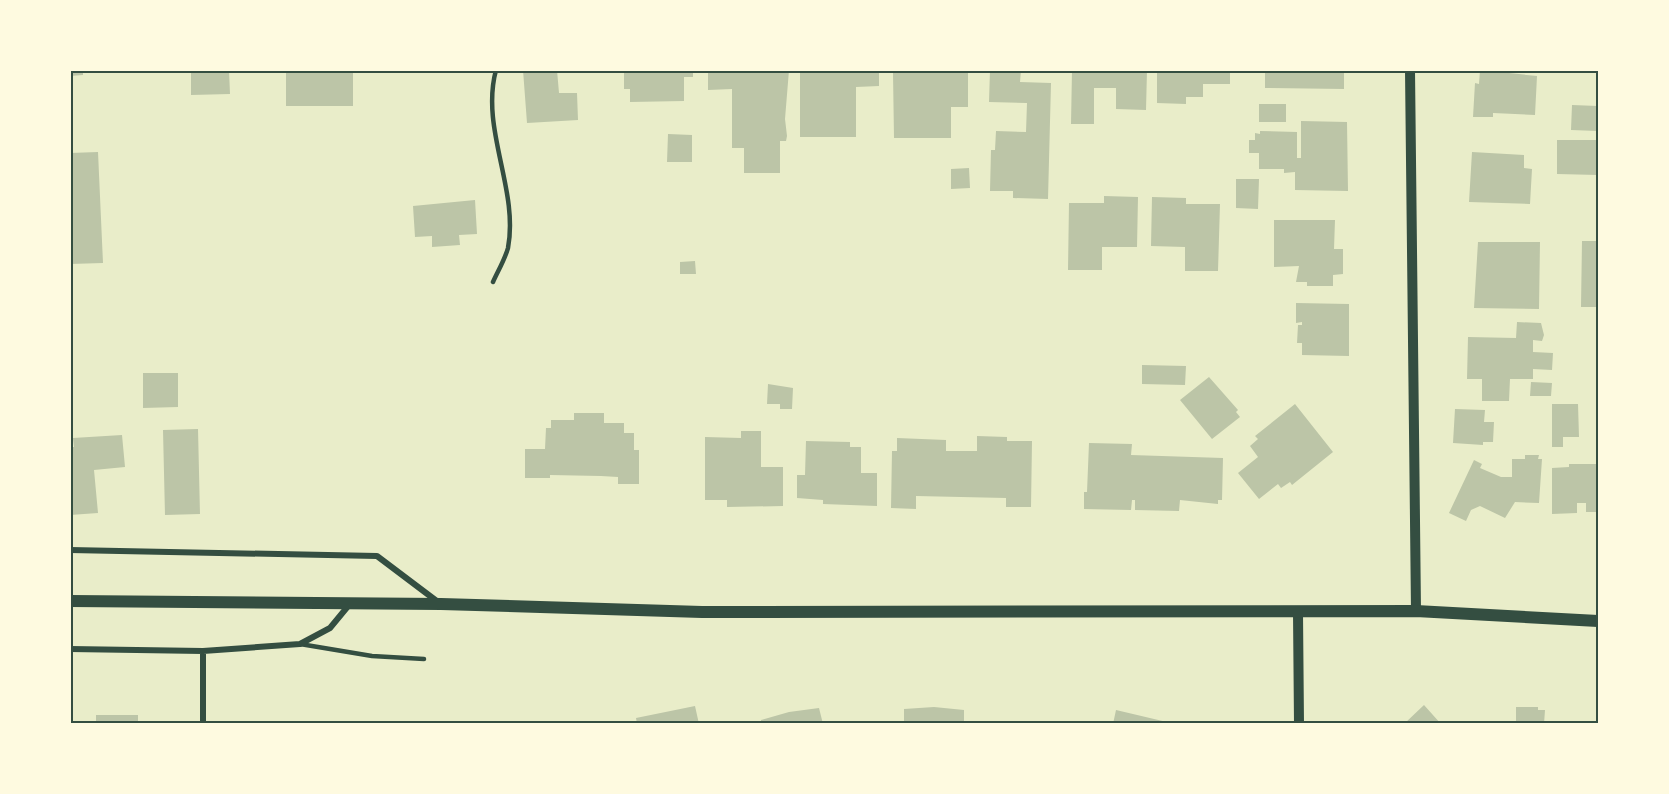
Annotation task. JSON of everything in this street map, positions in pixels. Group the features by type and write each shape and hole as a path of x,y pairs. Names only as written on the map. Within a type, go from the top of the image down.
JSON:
{"main road":[{"path":"70,601 441,604 702,612 1298,613 1416,611 1599,621"}],"street":[{"path":"1410,70 1416,611"},
{"path":"70,550 377,556 441,604"},
{"path":"70,649 203,651 300,644 330,628 350,604"},
{"path":"1298,613 1299,723"},
{"path":"203,651 203,723"}],"lane":[{"path":"493,282 508,249 510,217 495,126 493,82 496,70"},
{"path":"300,644 372,656 424,659"}],"building":[{"path":"70,70 83,70 83,75 70,76"},
{"path":"191,70 229,70 230,94 191,95"},
{"path":"286,70 353,70 353,106 286,106"},
{"path":"523,70 557,70 559,93 577,93 578,120 527,123"},
{"path":"624,70 693,70 693,77 684,77 684,101 630,102 630,89 624,89"},
{"path":"708,70 789,70 785,119 787,136 786,141 780,141 780,173 744,173 744,148 732,148 732,89 708,90"},
{"path":"800,70 879,70 879,86 856,87 856,137 800,137"},
{"path":"931,70 968,70 968,107 951,107 951,138 894,138 893,73 931,73"},
{"path":"990,70 1021,70 1020,82 1051,83 1048,199 1013,198 1013,191 990,191 991,150 995,150 996,131 1026,132 1027,103 989,102"},
{"path":"1072,70 1147,70 1146,110 1116,109 1116,88 1094,88 1094,124 1071,124"},
{"path":"1157,70 1230,70 1230,84 1203,84 1203,97 1186,97 1186,104 1157,103"},
{"path":"1265,70 1344,70 1344,89 1265,88"},
{"path":"1480,70 1537,76 1535,115 1493,113 1493,117 1473,117 1475,83 1479,84"},
{"path":"1259,104 1286,104 1286,122 1259,122"},
{"path":"1572,105 1598,106 1598,131 1571,130"},
{"path":"1301,121 1347,122 1348,191 1295,190 1295,172 1284,173 1284,169 1259,169 1259,153 1249,153 1249,140 1255,140 1255,133 1260,134 1260,131 1297,132 1297,158 1301,158"},
{"path":"668,134 692,135 692,162 667,162"},
{"path":"1557,140 1598,140 1598,175 1557,174"},
{"path":"98,152 103,263 70,264 70,153"},
{"path":"1472,152 1524,155 1524,168 1532,169 1530,204 1469,202"},
{"path":"969,168 970,188 951,189 951,169"},
{"path":"1236,179 1259,179 1258,209 1236,208"},
{"path":"1104,196 1138,197 1137,247 1102,247 1102,270 1068,270 1069,203 1104,203"},
{"path":"1152,197 1186,198 1186,204 1220,204 1218,271 1185,271 1185,247 1151,246"},
{"path":"475,200 477,234 459,235 460,245 432,247 432,236 415,237 413,206"},
{"path":"1274,220 1335,220 1334,249 1343,249 1343,274 1333,275 1333,286 1307,286 1307,282 1296,282 1299,266 1274,267"},
{"path":"1582,241 1598,241 1598,307 1581,307"},
{"path":"1478,242 1540,242 1539,309 1474,308"},
{"path":"695,261 696,274 680,274 680,262"},
{"path":"1296,303 1349,304 1349,356 1302,355 1302,343 1297,343 1298,325 1302,325 1302,322 1296,323"},
{"path":"1517,322 1541,323 1544,335 1542,341 1533,340 1533,352 1553,353 1552,370 1533,369 1533,379 1510,379 1509,401 1482,401 1482,379 1467,379 1468,337 1516,338"},
{"path":"1142,365 1186,366 1185,385 1142,384"},
{"path":"143,373 178,373 178,407 143,408"},
{"path":"1209,377 1238,410 1236,412 1240,417 1212,439 1180,400"},
{"path":"1531,382 1552,383 1551,396 1530,396"},
{"path":"768,384 793,388 792,409 780,409 780,404 767,404"},
{"path":"1295,404 1333,452 1292,485 1290,482 1281,488 1278,484 1259,499 1238,473 1258,457 1250,446 1258,439 1255,436"},
{"path":"1552,404 1578,404 1579,437 1563,437 1563,447 1552,447"},
{"path":"1455,409 1485,410 1484,422 1494,422 1493,442 1483,442 1483,445 1453,443"},
{"path":"574,413 604,413 604,423 624,423 624,433 634,433 634,450 639,450 639,484 618,484 618,477 601,476 550,475 550,478 525,478 525,449 545,449 546,428 551,428 551,420 574,420"},
{"path":"198,429 200,514 165,515 163,430"},
{"path":"741,431 761,431 761,467 783,467 783,506 727,507 727,500 705,500 705,437 741,438"},
{"path":"122,435 125,467 94,470 98,513 70,515 70,447 74,447 73,438"},
{"path":"977,436 1007,437 1007,441 1032,441 1031,507 1006,507 1006,498 916,496 916,509 891,508 892,451 897,451 897,438 946,440 946,451 977,451"},
{"path":"806,441 850,442 850,447 861,447 861,473 877,473 877,506 823,504 823,500 797,498 797,475 805,475"},
{"path":"1089,443 1132,444 1131,455 1223,458 1222,500 1218,500 1218,504 1180,500 1179,511 1135,510 1135,500 1132,500 1131,510 1084,509"},
{"path":"1525,455 1539,455 1538,459 1542,459 1539,503 1515,502 1505,518 1480,506 1471,510 1466,521 1449,513 1474,460 1482,464 1480,468 1501,477 1512,477 1512,459 1525,459"},
{"path":"1569,464 1597,464 1598,512 1586,512 1586,503 1577,503 1577,513 1552,514 1552,468 1569,467"},
{"path":"1424,705 1441,724 1404,724"},
{"path":"695,706 699,724 637,724 636,718"},
{"path":"934,707 964,710 964,724 904,724 904,709"},
{"path":"1516,707 1538,707 1538,710 1545,710 1544,724 1516,724"},
{"path":"819,708 823,724 761,724 761,720 789,712"},
{"path":"1116,710 1171,723 1171,724 1113,724"},
{"path":"96,715 138,715 138,724 96,724"}]}
